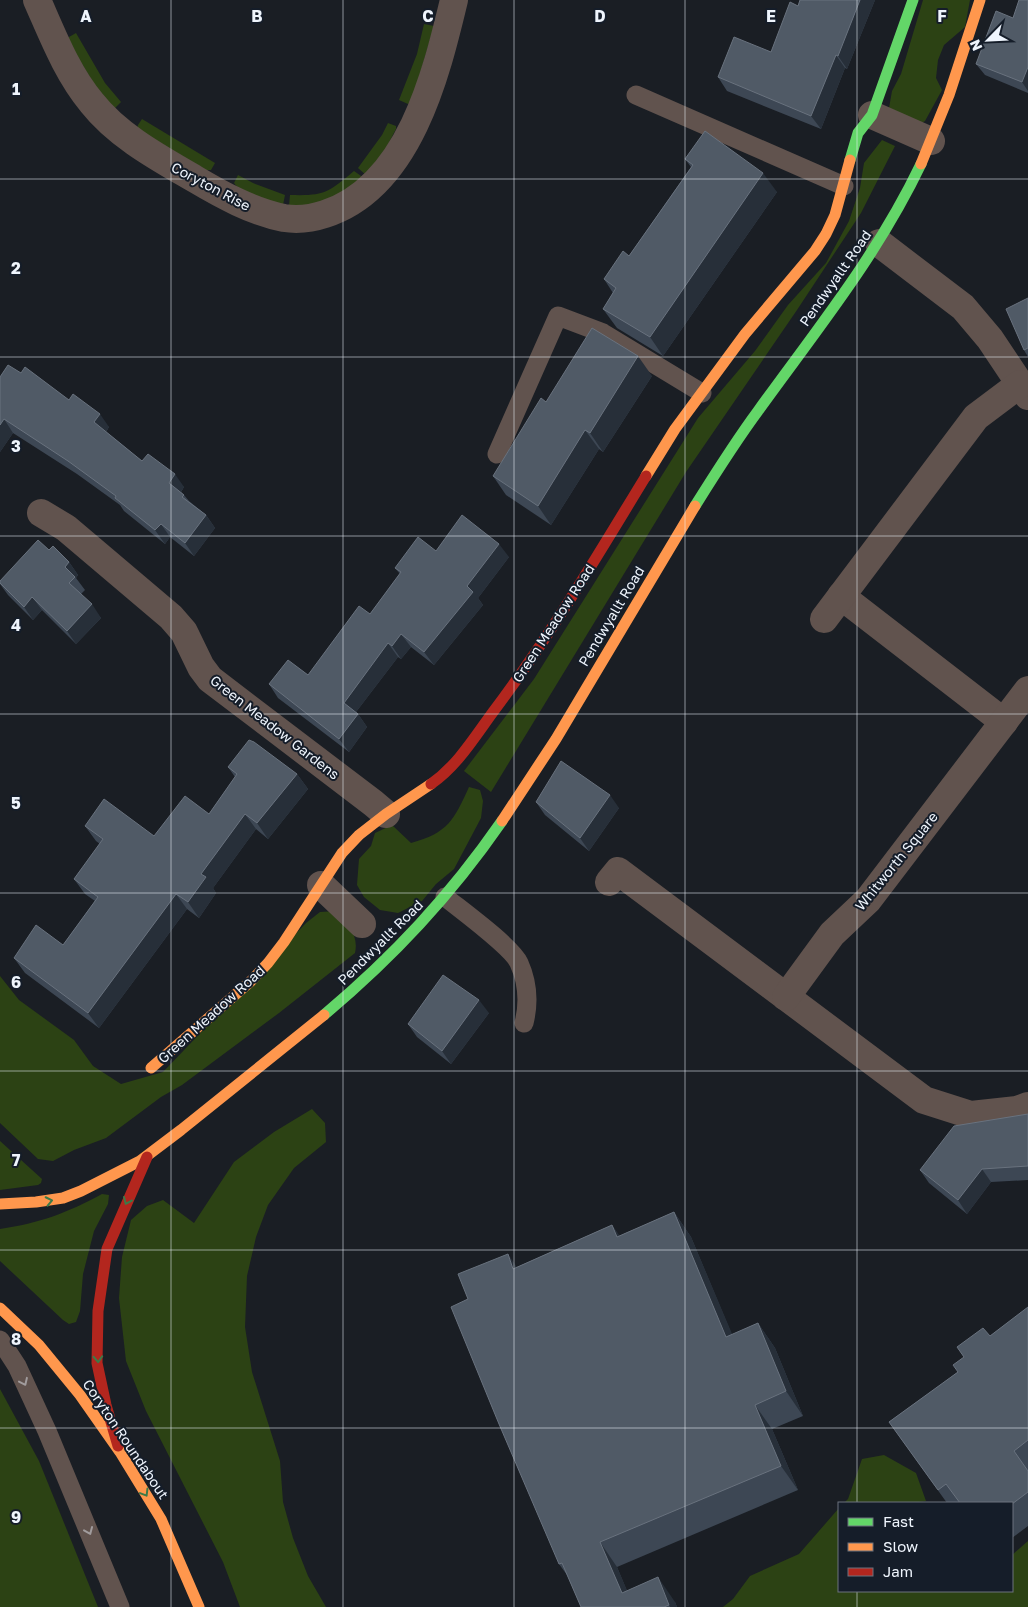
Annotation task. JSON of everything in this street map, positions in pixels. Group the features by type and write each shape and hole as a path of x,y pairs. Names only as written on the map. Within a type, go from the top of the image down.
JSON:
{"main road":[{"name":"Green Meadow Road","path":"152,1068 251,981 268,963 284,942 342,852 359,834 433,783 462,755 517,680 676,429 745,334 815,251 835,215 858,133 872,115 913,0"},
{"name":"Pendwyallt Road","path":"0,1204 39,1203 70,1196 147,1157 344,999 389,958 445,898 501,824 536,771 721,464 759,408 840,301 879,244 931,141 963,57 980,0"},
{"name":"Pendwyallt Road","path":"120,1452 106,1404 97,1362 98,1311 107,1250 147,1157"},
{"name":"Coryton Roundabout","path":"0,1308 39,1345 80,1395 120,1452 160,1519 199,1607"}],"street":[{"name":"Coryton Rise","path":"37,0 72,75 92,104 117,128 150,152 213,190 253,209 285,218 312,218 340,209 363,194 385,172 406,140 422,108 434,75 454,0"},
{"path":"872,115 931,141"},
{"path":"824,619 976,417 1024,390 990,339 963,307 879,244"},
{"name":"Green Meadow Gardens","path":"41,513 66,528 172,617 184,632 201,667 210,679 386,814"},
{"path":"841,596 1004,722"},
{"name":"Whitworth Square","path":"786,997 832,934 868,900 1028,690"},
{"path":"609,882 618,871 924,1100 971,1115 1017,1110 1028,1106"},
{"path":"321,886 362,924"}],"lane":[{"path":"636,95 844,186"},
{"path":"497,454 558,316 603,332 702,393"},
{"path":"445,898 508,949 519,962 526,982 528,1003 524,1023"},
{"path":"0,1340 17,1366 47,1432 120,1607"}],"green space":[{"path":"923,0 970,0 965,27 944,45 938,60 936,78 942,90 925,121 918,125 889,108 892,91 901,74"},
{"path":"424,24 434,26 412,101 408,104 399,100 417,54"},
{"path":"76,33 105,83 121,102 115,108 102,97 68,41 69,37"},
{"path":"142,119 215,163 211,170 206,170 137,129"},
{"path":"388,123 396,126 396,129 386,148 366,175 358,168 382,135"},
{"path":"882,140 895,146 861,213 686,472 491,792 464,771 534,679 698,418 755,351 788,305 826,263 849,221 860,188 864,163"},
{"path":"354,171 364,178 323,204 289,206 290,195 311,195 325,192"},
{"path":"238,175 285,195 283,205 243,191 234,183"},
{"path":"469,787 480,790 483,801 481,818 454,869 436,884 422,901 398,913 380,910 364,897 357,885 359,859 371,846 375,833 392,825 411,843 434,835 442,830 454,817"},
{"path":"337,911 354,935 355,953 279,1013 182,1085 161,1097 106,1138 74,1150 53,1161 38,1159 0,1123 0,976 19,1000 74,1040 93,1066 121,1084 163,1072 306,923 320,912"},
{"path":"312,1109 325,1123 326,1142 294,1168 268,1205 256,1237 247,1276 245,1327 252,1372 280,1461 283,1502 293,1538 308,1576 326,1607 240,1607 223,1562 146,1411 126,1361 119,1298 122,1257 131,1220 147,1206 163,1200 194,1223 234,1162 274,1132"},
{"path":"0,1141 42,1179 41,1183 0,1190"},
{"path":"102,1194 109,1195 108,1204 94,1231 83,1274 80,1311 76,1322 69,1324 0,1261 0,1229 28,1224 53,1216 77,1207"},
{"path":"0,1389 39,1461 98,1607 0,1607"},
{"path":"884,1455 916,1473 926,1501 845,1502 848,1499 862,1459"},
{"path":"838,1509 838,1592 1013,1592 1013,1554 1028,1541 1028,1607 723,1607 733,1599 750,1576 799,1554"}],"building":[{"path":"800,0 860,0 838,56 836,55 811,116 718,77 734,37 771,52 790,2 798,6"},
{"path":"1019,0 1028,0 1028,67 1022,82 976,64 996,11 1013,18"},
{"path":"705,131 763,173 650,337 603,309 616,288 604,279 623,251 629,256 693,165 685,159"},
{"path":"1028,298 1028,348 1024,350 1006,309"},
{"path":"592,328 638,356 590,433 585,430 538,506 493,476 541,398 546,402"},
{"path":"8,365 21,373 25,367 69,400 73,394 100,414 94,422 142,461 148,454 175,474 169,483 184,495 182,497 206,515 185,543 161,524 155,530 115,498 116,496 68,461 4,419 0,425 0,377"},
{"path":"462,515 499,544 467,586 473,592 424,652 401,634 392,646 388,643 344,703 358,714 339,739 269,684 288,660 308,675 359,606 370,614 401,572 395,568 418,537 436,551"},
{"path":"38,540 49,550 53,546 69,562 65,567 75,577 69,583 92,604 67,631 32,597 24,607 0,583"},
{"path":"249,740 297,774 257,823 245,814 201,874 206,877 188,902 176,894 88,1013 14,958 36,925 63,945 98,897 74,879 103,839 85,826 104,799 154,836 185,796 209,814 237,774 228,767"},
{"path":"561,761 610,795 580,838 536,802"},
{"path":"443,975 479,1000 442,1051 408,1024"},
{"path":"1028,1114 1028,1166 982,1169 958,1200 920,1170 954,1126"},
{"path":"674,1212 726,1337 758,1323 786,1391 755,1405 781,1466 600,1542 622,1593 658,1577 669,1605 664,1607 581,1607 562,1563 559,1564 451,1307 468,1299 458,1274 508,1254 513,1269 612,1225 617,1237"},
{"path":"1028,1307 1028,1440 1014,1451 1028,1471 1028,1492 1013,1503 959,1502 946,1484 938,1490 889,1422 958,1372 953,1365 964,1357 957,1347 983,1328 990,1336"}],"traffic: fast":[{"path":"850,160 858,133 872,115 913,0"},
{"path":"695,506 741,434 866,261 904,198 921,164"},
{"path":"324,1015 350,993 420,924 462,875 502,821"}],"traffic: slow":[{"path":"921,164 949,95 980,0"},
{"path":"646,476 675,429 745,334 815,251 826,234 835,215 850,160"},
{"path":"502,821 556,739 695,506"},
{"path":"151,1068 251,981 268,963 284,942 342,853 359,835 386,814 431,784"},
{"path":"0,1204 63,1198 140,1161 324,1015"},
{"path":"0,1308 39,1345 80,1395 120,1452 161,1519 199,1607"}],"traffic: jam":[{"path":"431,784 449,769 465,751 514,684 572,596 646,476"},
{"path":"118,1446 106,1405 97,1363 98,1311 107,1249 147,1157"}]}
